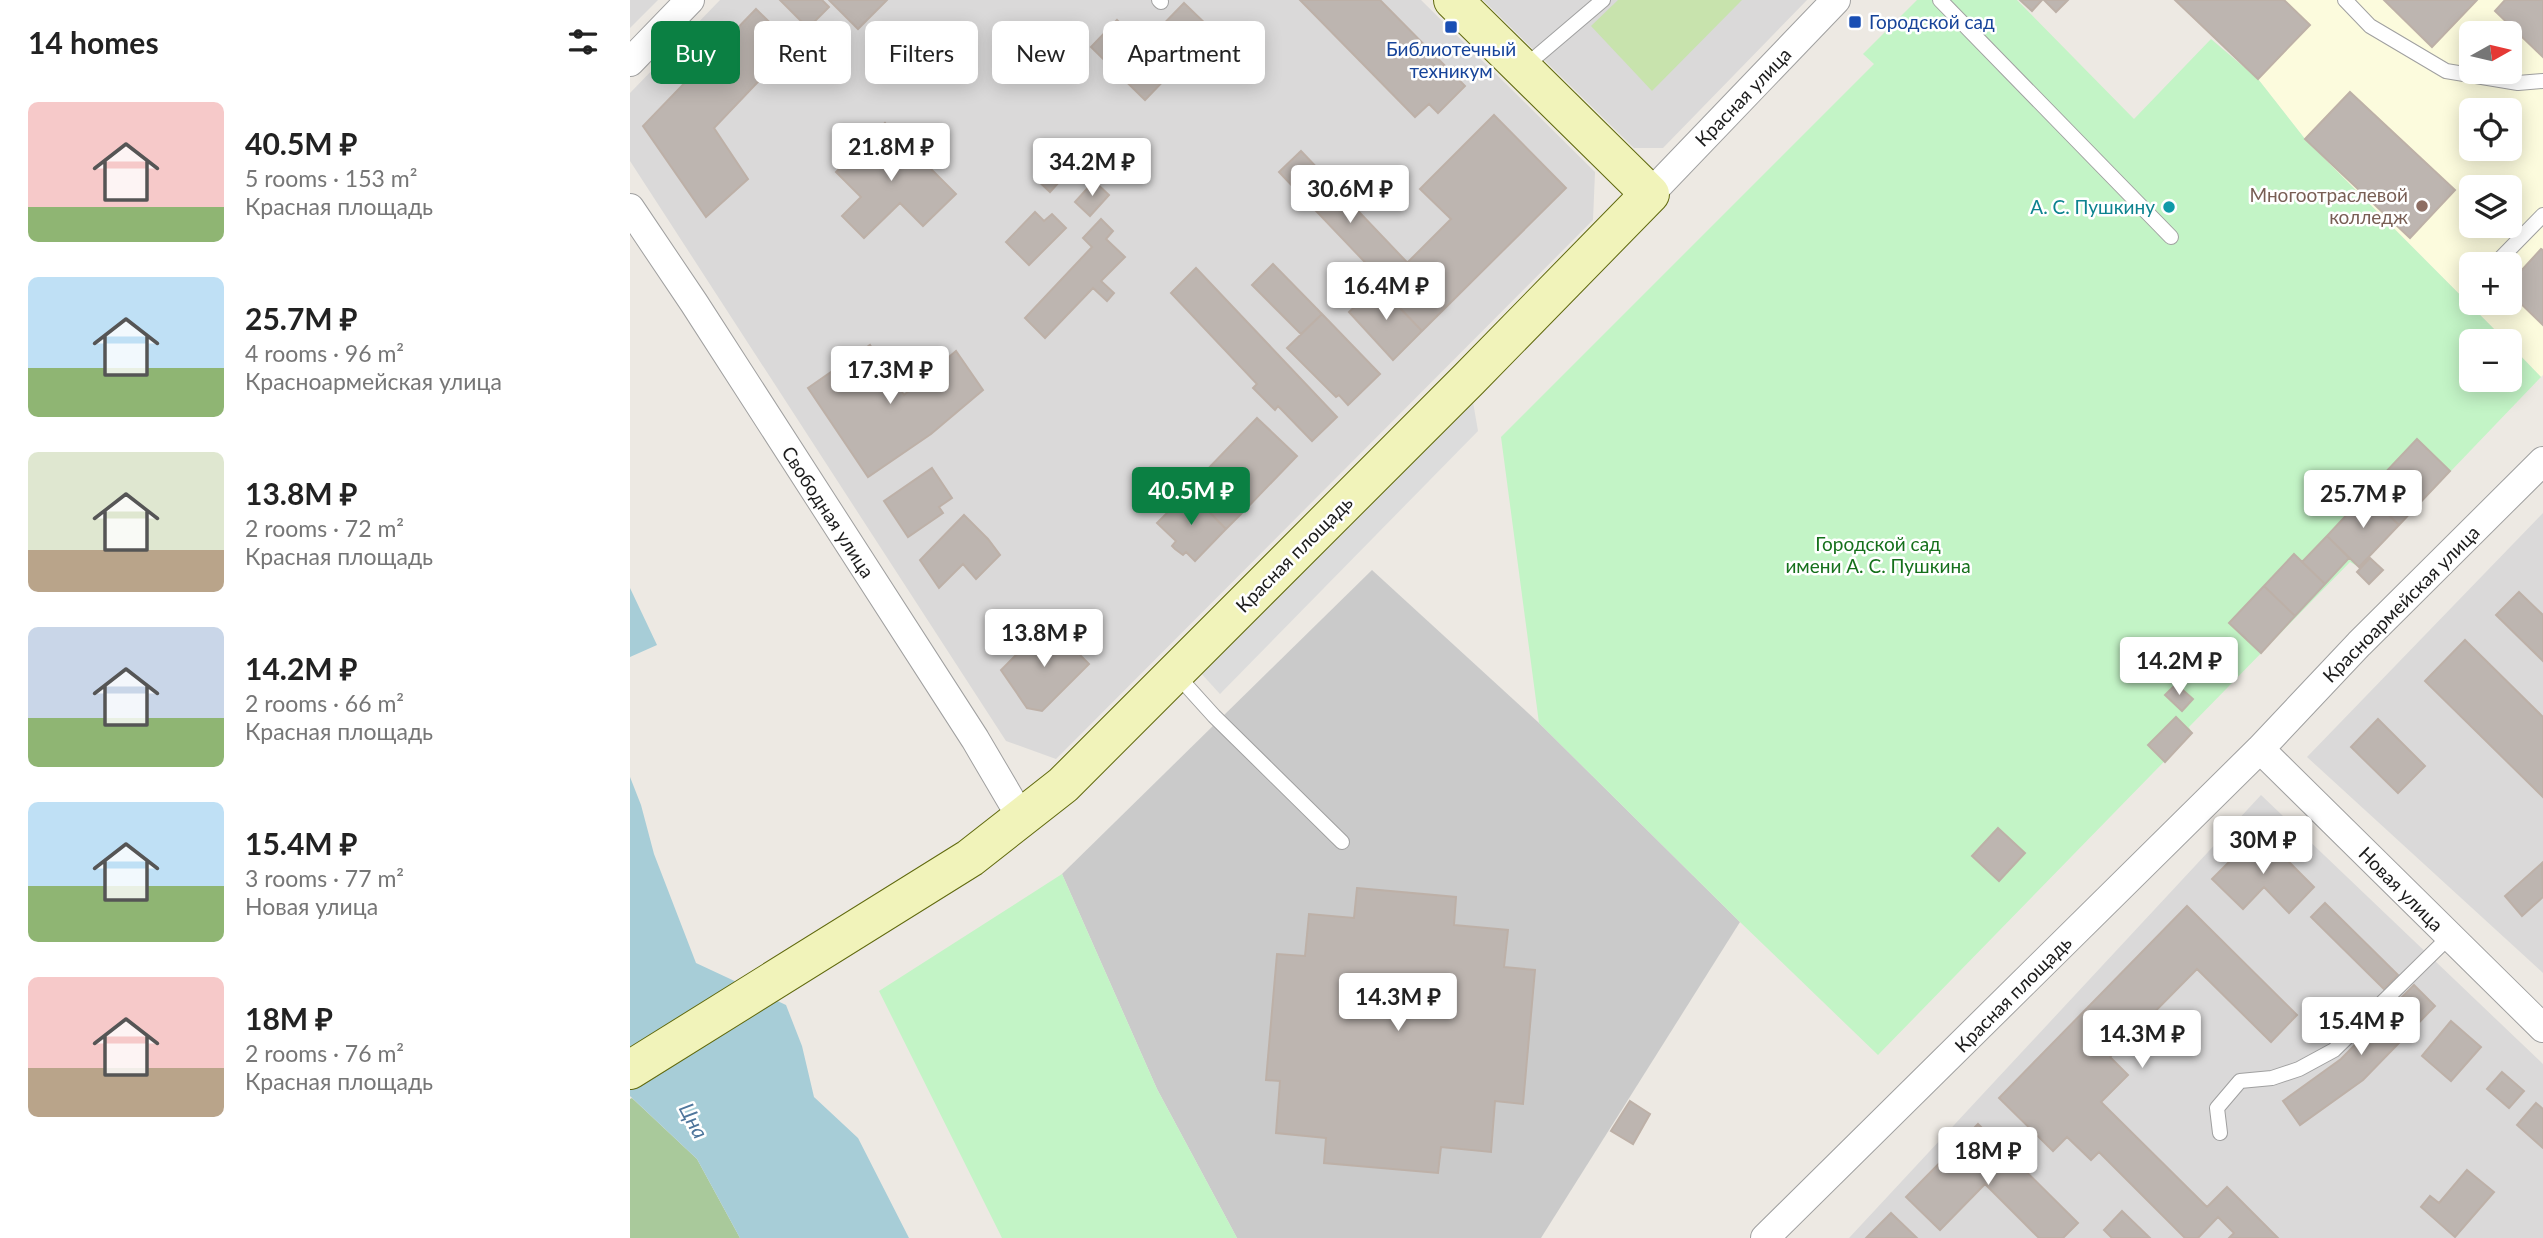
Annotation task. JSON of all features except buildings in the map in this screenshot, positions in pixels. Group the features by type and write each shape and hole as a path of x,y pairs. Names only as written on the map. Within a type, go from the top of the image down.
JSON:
{"main road":[{"path":"1453,0 1650,194"},
{"name":"Красная площадь","path":"630,1070 970,858 1063,785 1650,194"}],"street":[{"path":"630,62 690,0"},
{"name":"Красная улица","path":"1650,194 1836,0"},
{"name":"Свободная улица","path":"630,208 975,739 1022,818"},
{"name":"Красноармейская улица","path":"2260,749 2359,644 2543,461"},
{"name":"Новая улица","path":"2260,749 2543,1028"},
{"name":"Красная площадь","path":"1765,1238 2260,749"}],"lane":[{"path":"1522,69 1603,0"},
{"path":"1940,0 2171,237"},
{"path":"2345,0 2370,26 2446,71 2518,83 2543,81"},
{"path":"2507,252 2543,215"},
{"path":"1175,673 1214,716 1342,842"},
{"path":"2220,1133 2217,1108 2240,1081 2272,1078 2299,1069 2334,1050 2449,937"}],"shaded area":[{"path":"630,0 658,0 630,28"},
{"path":"720,0 1421,0 1595,172 1593,220 1056,759 1006,741 630,161 630,93 651,71 651,84 740,84 740,21 700,21"},
{"path":"1483,0 1807,0 1663,148 1634,148"},
{"name":"Многоотраслевой колледж","path":"2175,0 2543,0 2541,377 2522,357 2522,329 2494,329 2480,315 2522,315 2522,252 2459,252 2459,294 2305,139 2258,79"},
{"path":"1469,379 1478,431 1220,694 1188,659"},
{"path":"2543,513 2543,973 2307,757"},
{"path":"1372,570 1539,723 1740,922 1541,1238 1237,1238 1157,1089 1062,874"},
{"path":"2261,795 2543,1064 2543,1238 1849,1238"}],"green space":[{"path":"1618,0 1742,0 1652,91 1591,26"},
{"name":"Городской сад имени А. С. Пушкина","path":"1917,0 2017,0 2134,119 2211,39 2258,79 2305,139 2459,294 2459,315 2480,315 2494,329 2459,329 2459,392 2522,392 2522,357 2541,377 2359,567 2350,562 2189,727 2192,733 1878,1055 1539,723 1501,437 1874,64 1863,54"},
{"path":"1062,874 1157,1089 1237,1238 1002,1238 879,991"},
{"path":"632,1098 697,1159 740,1238 630,1238"}],"water":[{"path":"630,588 657,645 630,657"},
{"name":"Цна","path":"630,777 641,805 654,854 696,963 786,1005 802,1046 814,1097 858,1138 909,1238 740,1238 697,1159 630,1096"}],"place":[{"name":"Городской сад","path":"1855,22"},
{"name":"Библиотечный техникум","path":"1451,27"},
{"name":"Многоотраслевой колледж","path":"2422,206"},
{"name":"А. С. Пушкину","path":"2169,207"}]}
